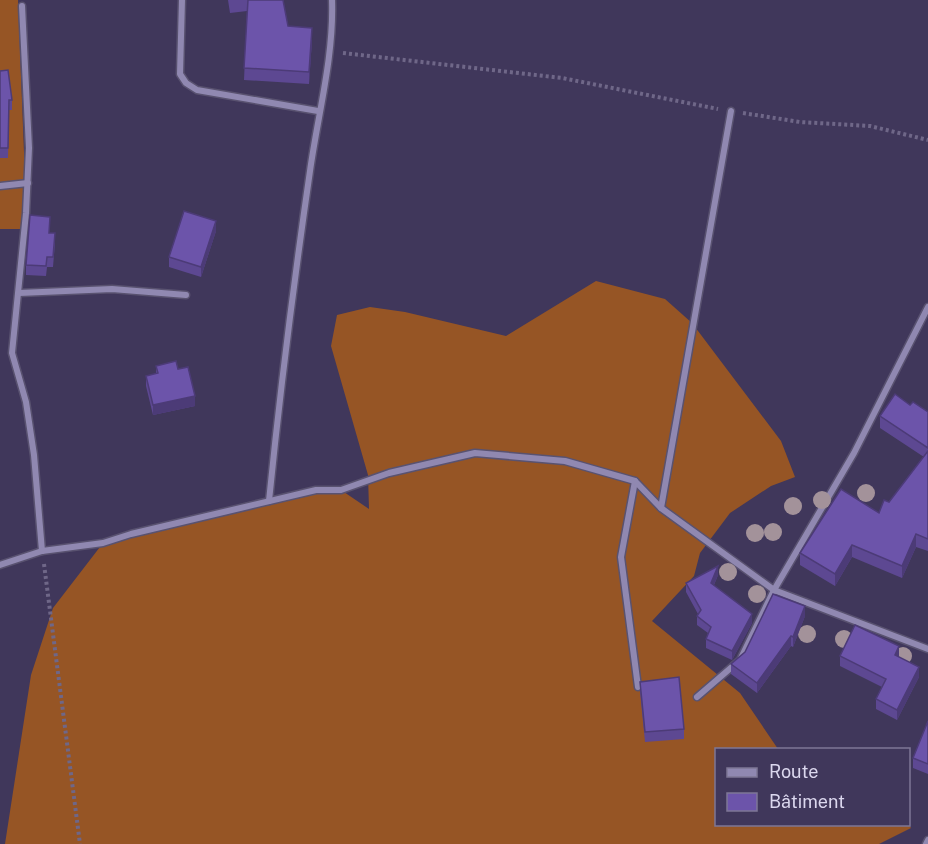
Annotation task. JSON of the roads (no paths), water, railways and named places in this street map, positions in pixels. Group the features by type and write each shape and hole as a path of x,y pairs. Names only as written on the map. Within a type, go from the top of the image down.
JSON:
{"street":[{"path":"182,0 180,74 186,83 197,90 318,111"},
{"path":"269,501 279,389 318,111 330,51 332,0"},
{"path":"21,6 29,148 19,293 12,353 26,402 31,434 42,551"},
{"path":"662,508 731,111"},
{"path":"0,186 28,183"},
{"path":"19,293 112,289 186,295"},
{"path":"697,697 740,660 774,590 854,453 928,307"},
{"path":"0,565 42,551 103,543 131,534 316,490 341,490 389,473 475,453 565,461 635,481 662,508 774,590 928,649"},
{"path":"635,481 621,556 638,687"},
{"path":"926,844 928,840"}]}
